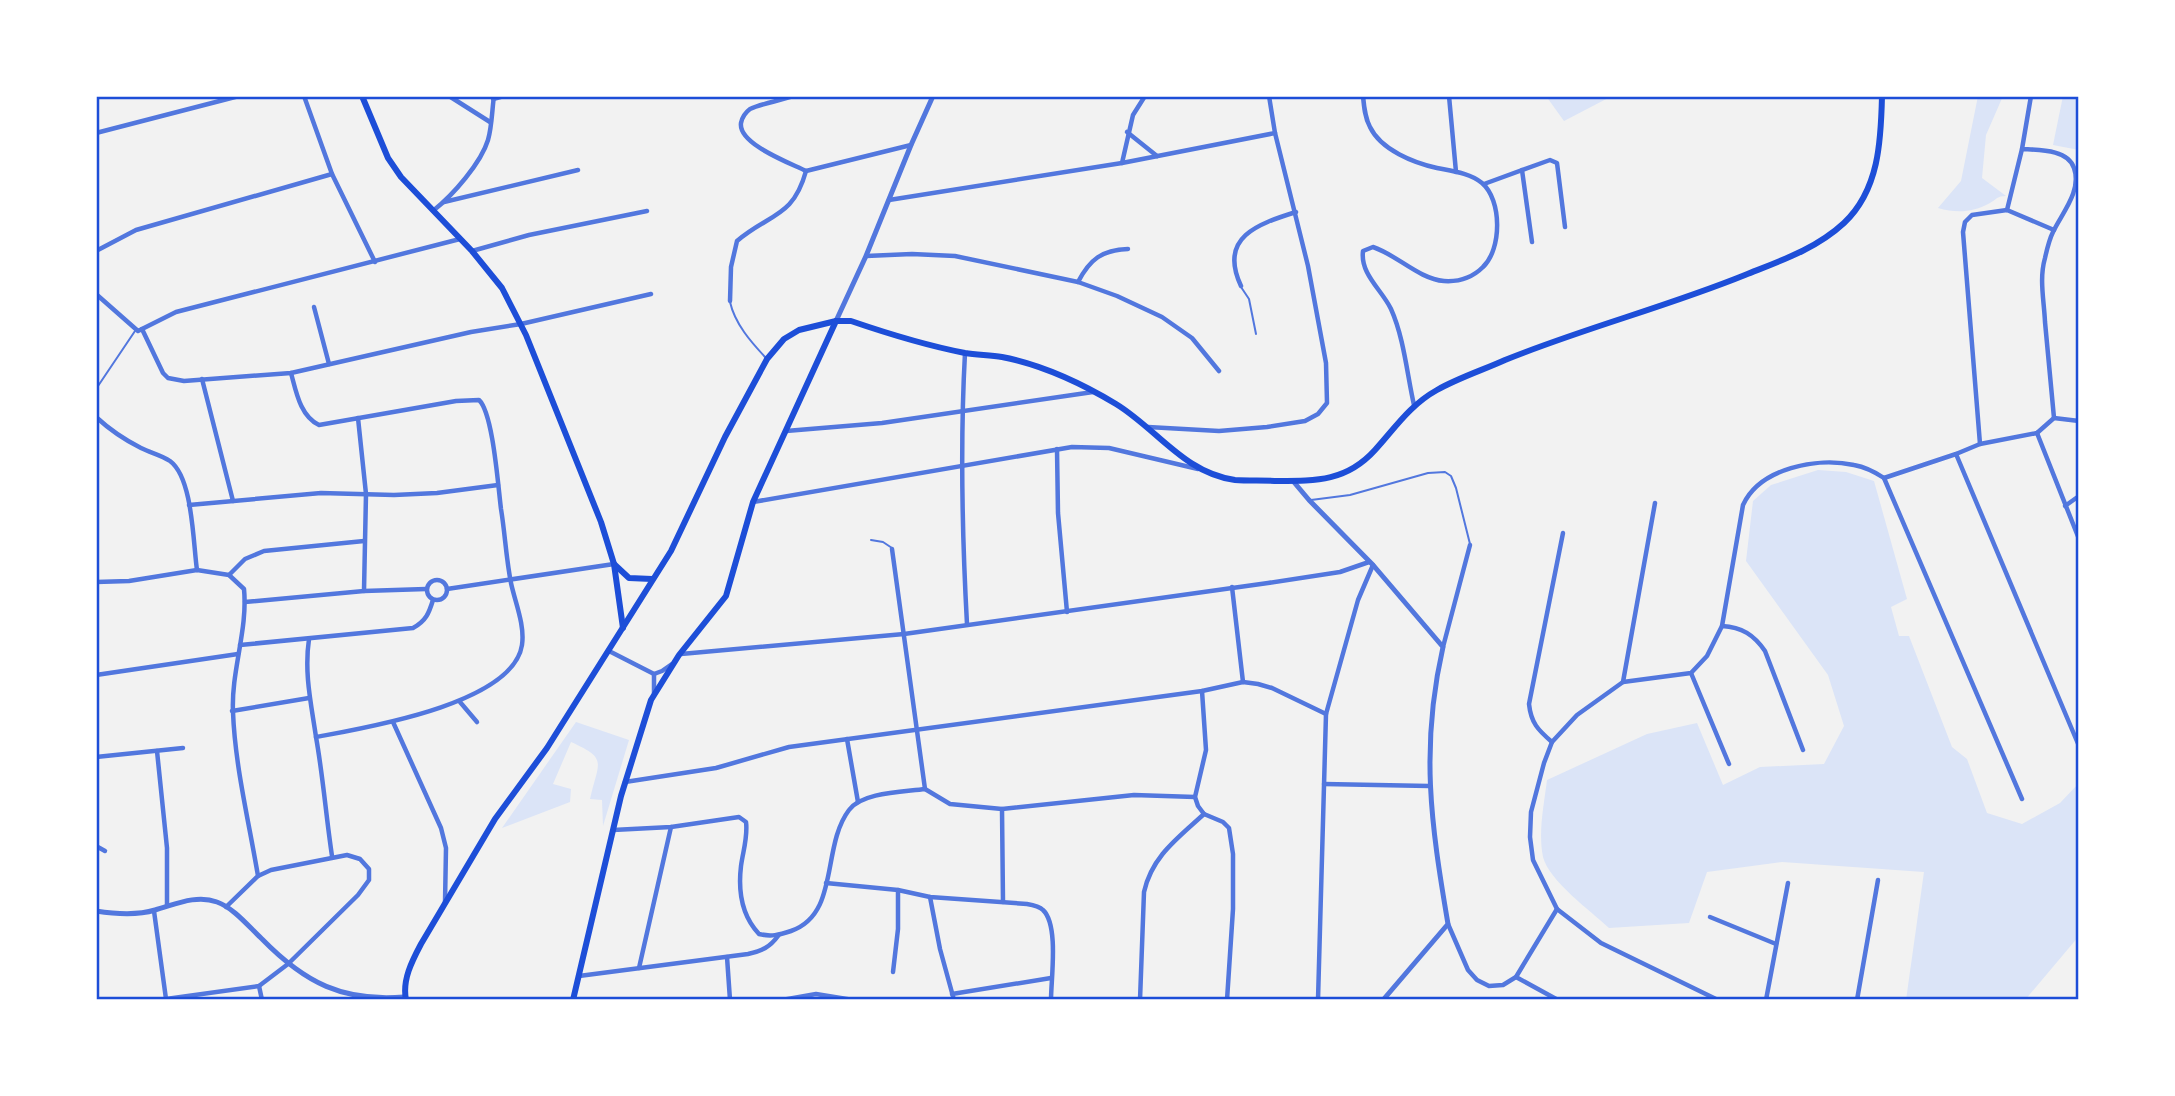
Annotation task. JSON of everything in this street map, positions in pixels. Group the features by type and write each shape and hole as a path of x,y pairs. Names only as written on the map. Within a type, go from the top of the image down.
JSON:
{"main road":[{"path":"362,96 388,158 401,177 472,251 502,288 521,324 547,383 614,564 622,628"},
{"path":"405,998 411,962 495,819 547,748 671,551 725,437 767,359 784,340 799,330 836,321 851,321 965,353 1000,356 1032,365 1075,381 1125,410 1199,470 1235,480 1319,480 1341,475 1358,467 1414,405 1460,379 1550,342 1696,295 1789,257 1830,235 1855,212 1866,195 1873,176 1881,135 1882,96"},
{"path":"573,1000 612,830 640,732 654,695 673,663 726,596 753,502 836,321"},
{"path":"614,564 629,578 640,581 652,579"}],"street":[{"path":"96,133 239,96"},
{"path":"304,96 332,174 374,262"},
{"path":"449,96 490,122"},
{"path":"435,210 481,155 488,139 494,98 505,96"},
{"path":"793,96 750,110 745,114 741,129 745,137 756,146 806,171 911,145"},
{"path":"836,321 933,96"},
{"path":"1122,163 1133,115 1145,96"},
{"path":"1148,427 1219,431 1267,428 1306,421 1318,414 1327,403 1326,363 1296,212 1275,133 1269,96"},
{"path":"1363,96 1371,129 1380,140 1408,158 1428,166 1469,175 1483,184 1496,213 1496,240 1488,262 1468,277 1442,281 1422,274 1381,250 1373,247 1363,251 1364,265 1391,308 1397,326 1414,405"},
{"path":"1450,96 1456,172"},
{"path":"2007,210 2022,149 2031,96"},
{"path":"1128,132 1157,156"},
{"path":"889,200 1122,163 1275,133"},
{"path":"2022,149 2060,155 2070,160 2075,170 2075,183 2066,212 2048,244 2042,279 2054,418"},
{"path":"1483,184 1550,160 1557,163 1565,227"},
{"path":"444,202 578,170"},
{"path":"1522,170 1532,242"},
{"path":"730,301 731,267 737,241 792,204 801,190 806,171"},
{"path":"96,251 135,230 332,174"},
{"path":"1980,444 1963,232 1965,222 1972,215 2007,210 2054,230"},
{"path":"472,251 529,235 647,211"},
{"path":"1241,286 1234,267 1234,256 1243,235 1266,221 1296,212"},
{"path":"96,294 135,331 176,312 460,239"},
{"path":"1078,282 1094,258 1103,253 1128,249"},
{"path":"866,256 955,256 1078,282 1116,296 1171,323 1192,338 1219,371"},
{"path":"142,329 163,373 168,378 184,381 291,373 651,294"},
{"path":"314,307 329,364"},
{"path":"965,353 962,467 967,624"},
{"path":"291,373 300,403 310,421 319,425 426,405 479,400 484,406 511,580 523,633 519,657 486,688 460,702 393,722 316,737"},
{"path":"202,379 233,501"},
{"path":"784,432 882,423 1093,392"},
{"path":"96,417 142,448 162,456 180,471 189,505 197,570"},
{"path":"358,418 366,494 364,592"},
{"path":"1718,1000 1601,943 1558,909 1533,860 1530,837 1531,812 1537,785 1552,742 1577,715 1623,682 1691,673 1707,656 1722,626 1738,522 1749,493 1756,485 1787,471 1829,462 1855,465 1884,478 1980,444 2037,433 2054,418 2079,421"},
{"path":"2037,433 2079,539"},
{"path":"753,502 1057,449 1091,446 1199,470"},
{"path":"1057,449 1058,513 1068,612"},
{"path":"1956,454 2079,746"},
{"path":"1884,478 2022,799"},
{"path":"1293,481 1371,564 1443,647"},
{"path":"189,505 321,493 437,493 498,485"},
{"path":"2065,506 2079,496"},
{"path":"1623,682 1655,503"},
{"path":"1552,742 1537,729 1530,717 1529,704 1563,533"},
{"path":"229,575 245,559 264,551 364,541"},
{"path":"1470,545 1443,647 1430,717 1429,786 1448,924 1468,970 1477,980 1489,986 1503,985 1516,977 1558,909"},
{"path":"892,549 925,789"},
{"path":"447,589 614,564"},
{"path":"679,655 904,634 1340,572 1371,564"},
{"path":"1318,1000 1326,713 1371,564"},
{"path":"96,575 98,581 129,581 197,570 229,575 244,589 245,601 232,711 258,876"},
{"path":"426,589 432,581 438,579 447,589"},
{"path":"1232,587 1243,682"},
{"path":"245,601 426,589"},
{"path":"426,589 433,600"},
{"path":"433,600 443,598 447,589"},
{"path":"240,645 413,628 422,623 433,600"},
{"path":"1722,626 1747,632 1765,651 1803,750"},
{"path":"309,639 306,674 332,857"},
{"path":"609,651 654,674 673,663"},
{"path":"96,675 238,654"},
{"path":"1691,673 1729,764"},
{"path":"654,674 654,695"},
{"path":"625,782 716,768 789,747 1202,691 1243,682 1272,688 1326,713"},
{"path":"1202,691 1206,750 1195,797 1204,814 1223,822 1229,828 1232,839 1233,909 1227,1000"},
{"path":"232,711 309,698"},
{"path":"460,702 477,722"},
{"path":"393,722 432,806 446,848 445,904"},
{"path":"847,739 858,802"},
{"path":"96,757 183,748"},
{"path":"157,751 167,848 167,905"},
{"path":"1324,784 1429,786"},
{"path":"612,830 671,827 739,817 746,822 747,831 741,867 742,903 746,916 759,934 778,936 803,927 812,920 826,883 835,842 849,810 858,802 886,794 925,789 950,804 1002,809 1133,795 1195,797"},
{"path":"1002,809 1003,902"},
{"path":"1140,1000 1142,915 1147,877 1166,848 1204,814"},
{"path":"639,968 671,827"},
{"path":"96,846 105,851"},
{"path":"154,911 166,999 259,986 288,964 359,895 370,874 365,864 355,856 347,855 271,870 258,876 226,907"},
{"path":"1857,1000 1878,880"},
{"path":"826,883 898,890 930,897 1027,904 1045,911 1051,932 1051,1000"},
{"path":"1766,1000 1788,883"},
{"path":"892,972 898,929 898,890"},
{"path":"930,897 953,997 1051,978"},
{"path":"96,911 119,914 154,911 167,905 204,899 216,901 288,964 315,981 358,999 405,998"},
{"path":"1710,917 1776,944"},
{"path":"1382,1000 1448,924"},
{"path":"578,976 762,951 778,936"},
{"path":"727,957 730,1000"},
{"path":"1516,977 1558,1000"},
{"path":"259,986 262,1000"},
{"path":"782,1000 816,994 853,1000"}],"lane":[{"path":"1241,286 1249,299 1256,334"},
{"path":"730,301 733,314 741,328 767,359"},
{"path":"96,389 135,331"},
{"path":"1309,500 1350,495 1428,473 1445,472 1451,476 1456,488 1470,545"},
{"path":"871,540 883,542 892,549"}],"shaded area":[{"path":"1546,96 1612,96 1564,121"},
{"path":"1978,96 2003,96 1986,135 1982,178 2006,196 1970,210 1951,211 1938,208 1961,181"},
{"path":"2063,96 2079,96 2079,150 2053,145"},
{"path":"1818,470 1846,472 1874,481 1907,599 1891,607 1899,636 1909,636 1952,747 1967,759 1987,813 2022,824 2060,803 2079,783 2079,936 2025,1000 1906,1000 1924,872 1782,862 1707,872 1689,923 1609,928 1562,886 1543,857 1541,828 1547,780 1647,734 1697,723 1723,785 1760,767 1824,764 1844,726 1828,675 1746,561 1753,501 1771,485"},
{"path":"576,722 629,740 603,826 602,800 590,799 598,763 591,753 571,742 553,784 571,789 570,802 502,828"}]}
